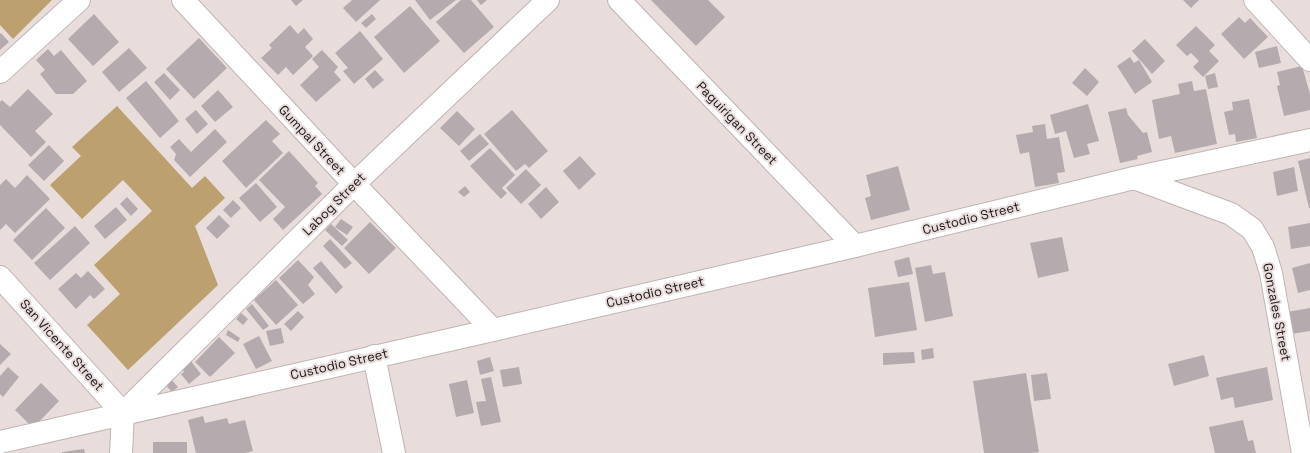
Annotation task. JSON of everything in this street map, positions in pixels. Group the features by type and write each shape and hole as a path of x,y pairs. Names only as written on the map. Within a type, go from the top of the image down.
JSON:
{"street":[{"path":"0,72 79,0"},
{"name":"Gumpal Street","path":"183,0 354,184 493,330"},
{"name":"Labog Street","path":"123,413 354,184 548,0"},
{"name":"Paguirigan Street","path":"619,0 855,246"},
{"path":"1255,0 1310,60"},
{"name":"Custodio Street","path":"0,442 855,246 1134,178 1310,140"},
{"name":"Gonzales Street","path":"1134,178 1231,214 1252,229 1262,247 1271,273 1303,453"},
{"name":"San Vicente Street","path":"0,277 123,413"},
{"path":"374,356 394,453"},
{"path":"121,453 123,413"}],"shaded area":[{"path":"0,0 52,0 13,39 0,25"},
{"path":"117,106 192,188 205,176 225,198 195,226 218,285 128,370 87,325 120,294 94,265 152,211 123,180 82,219 50,185 81,156 72,147"}],"building":[{"path":"291,0 303,0 296,6"},
{"path":"352,0 380,0 356,22 343,8"},
{"path":"415,0 456,0 430,20"},
{"path":"461,0 471,0 494,27 464,53 436,22"},
{"path":"477,0 487,0 481,5"},
{"path":"651,0 708,0 725,17 696,46"},
{"path":"1183,0 1199,0 1191,8"},
{"path":"410,6 440,41 404,73 374,37"},
{"path":"94,14 119,42 93,66 68,39"},
{"path":"372,14 376,19 366,28 361,23"},
{"path":"1239,17 1245,23 1250,18 1268,37 1244,59 1221,34"},
{"path":"290,25 298,34 304,28 313,39 305,47 313,56 293,75 286,67 278,75 261,58 272,48 269,45"},
{"path":"1196,26 1215,45 1209,51 1219,61 1203,77 1193,67 1199,61 1191,53 1187,56 1176,45"},
{"path":"360,31 383,59 354,84 343,71 348,68 335,53"},
{"path":"1,33 9,42 0,50 0,34"},
{"path":"199,38 227,68 194,99 166,69"},
{"path":"1145,39 1165,61 1152,74 1132,51"},
{"path":"1277,46 1281,63 1259,68 1255,52"},
{"path":"129,48 147,68 119,92 102,72"},
{"path":"48,49 54,56 61,50 87,81 73,94 56,94 40,74 45,70 36,60"},
{"path":"322,50 338,67 334,72 341,80 316,102 300,85 319,67 312,59"},
{"path":"1130,57 1134,63 1139,60 1152,82 1135,94 1117,66"},
{"path":"1302,66 1310,94 1310,110 1284,116 1277,86 1280,85 1277,72"},
{"path":"1085,68 1099,82 1087,96 1072,83"},
{"path":"375,70 384,80 373,89 365,79"},
{"path":"164,73 180,90 170,100 154,82"},
{"path":"1215,73 1218,87 1208,89 1205,76"},
{"path":"146,81 179,121 160,138 126,98"},
{"path":"1192,81 1194,91 1206,89 1217,144 1175,153 1171,136 1159,139 1152,100 1180,94 1178,84"},
{"path":"28,89 53,114 35,131 46,142 31,157 0,125 0,102 2,100 10,107"},
{"path":"218,90 233,107 215,122 201,106"},
{"path":"1249,99 1257,138 1236,142 1235,134 1229,135 1224,112 1233,110 1232,102"},
{"path":"1088,104 1099,141 1087,144 1090,154 1074,158 1066,131 1055,134 1050,115"},
{"path":"1126,108 1128,115 1143,133 1147,132 1152,152 1137,156 1138,159 1120,163 1108,112"},
{"path":"196,110 208,124 197,134 185,119"},
{"path":"512,110 548,151 529,168 525,164 516,171 484,134"},
{"path":"457,111 475,129 459,146 440,128"},
{"path":"266,120 280,134 272,141 283,153 246,188 222,161"},
{"path":"1045,124 1047,139 1059,137 1065,172 1057,173 1059,183 1035,187 1029,152 1020,154 1016,135 1033,132 1032,126"},
{"path":"215,129 227,142 190,177 174,160 176,154 170,147 179,139 191,152"},
{"path":"480,134 489,144 469,161 460,151"},
{"path":"49,145 64,161 44,181 28,165"},
{"path":"490,148 515,175 502,188 507,193 501,199 470,166"},
{"path":"289,151 318,183 315,186 322,194 283,230 273,219 285,207 259,180"},
{"path":"580,156 596,174 579,190 563,171"},
{"path":"1310,158 1310,208 1309,208 1298,161"},
{"path":"898,166 910,210 871,220 865,198 871,196 866,175"},
{"path":"1294,167 1298,191 1277,196 1273,172"},
{"path":"526,169 541,185 521,204 506,188"},
{"path":"27,175 50,199 15,233 6,224 0,230 0,185 6,179 15,188"},
{"path":"256,183 277,207 260,222 239,198"},
{"path":"465,186 470,192 464,197 458,192"},
{"path":"546,187 559,202 541,219 528,204"},
{"path":"127,197 138,209 131,216 120,204"},
{"path":"233,200 241,208 231,218 223,210"},
{"path":"116,207 127,220 105,239 94,226"},
{"path":"46,208 65,228 32,260 13,240"},
{"path":"219,215 230,226 217,239 206,228"},
{"path":"341,219 353,227 347,235 335,227"},
{"path":"370,222 396,248 369,274 344,248"},
{"path":"1310,223 1310,246 1291,249 1288,227"},
{"path":"331,224 348,240 342,246 325,230"},
{"path":"75,226 90,243 50,280 34,263"},
{"path":"1062,237 1069,271 1038,278 1030,243"},
{"path":"330,239 352,263 345,269 323,246"},
{"path":"909,257 913,274 898,277 894,261"},
{"path":"298,260 314,277 308,285 315,294 303,304 279,278"},
{"path":"321,261 343,287 336,294 313,268"},
{"path":"1310,263 1310,290 1298,293 1292,268"},
{"path":"931,265 933,274 945,272 953,316 925,322 915,268"},
{"path":"88,271 105,289 94,299 90,295 76,309 58,289 76,273 81,278"},
{"path":"276,280 298,305 276,325 254,300"},
{"path":"909,282 917,330 875,337 868,288"},
{"path":"252,304 269,326 263,330 246,309"},
{"path":"1310,308 1310,331 1291,334 1287,312"},
{"path":"298,311 304,317 291,331 284,324"},
{"path":"241,313 248,319 243,325 236,319"},
{"path":"281,328 284,343 270,346 266,331"},
{"path":"228,330 240,338 238,342 226,335"},
{"path":"259,336 272,361 256,369 243,344"},
{"path":"219,337 235,353 210,377 195,362"},
{"path":"0,344 11,354 0,365"},
{"path":"933,348 934,358 922,360 921,350"},
{"path":"914,352 915,363 883,365 883,353"},
{"path":"1204,355 1209,376 1174,386 1168,364"},
{"path":"490,357 494,371 480,375 477,361"},
{"path":"190,360 201,374 189,384 181,374 184,372 181,367"},
{"path":"8,367 19,377 3,397 0,394 0,376"},
{"path":"519,367 522,384 503,387 500,370"},
{"path":"1267,367 1273,400 1235,408 1233,397 1221,400 1216,378"},
{"path":"1026,373 1039,452 984,453 973,381"},
{"path":"1047,373 1051,399 1034,401 1031,375"},
{"path":"169,377 178,387 172,392 163,382"},
{"path":"491,377 501,422 481,426 476,402 486,401 481,379"},
{"path":"467,380 474,413 456,417 449,384"},
{"path":"41,383 59,401 33,428 15,410"},
{"path":"203,416 205,423 227,418 229,424 245,420 253,451 245,453 196,453 188,420"},
{"path":"1243,420 1248,441 1253,440 1256,453 1215,453 1209,427"},
{"path":"153,442 187,442 187,453 153,453"},
{"path":"84,449 85,453 62,453 62,452"}]}
